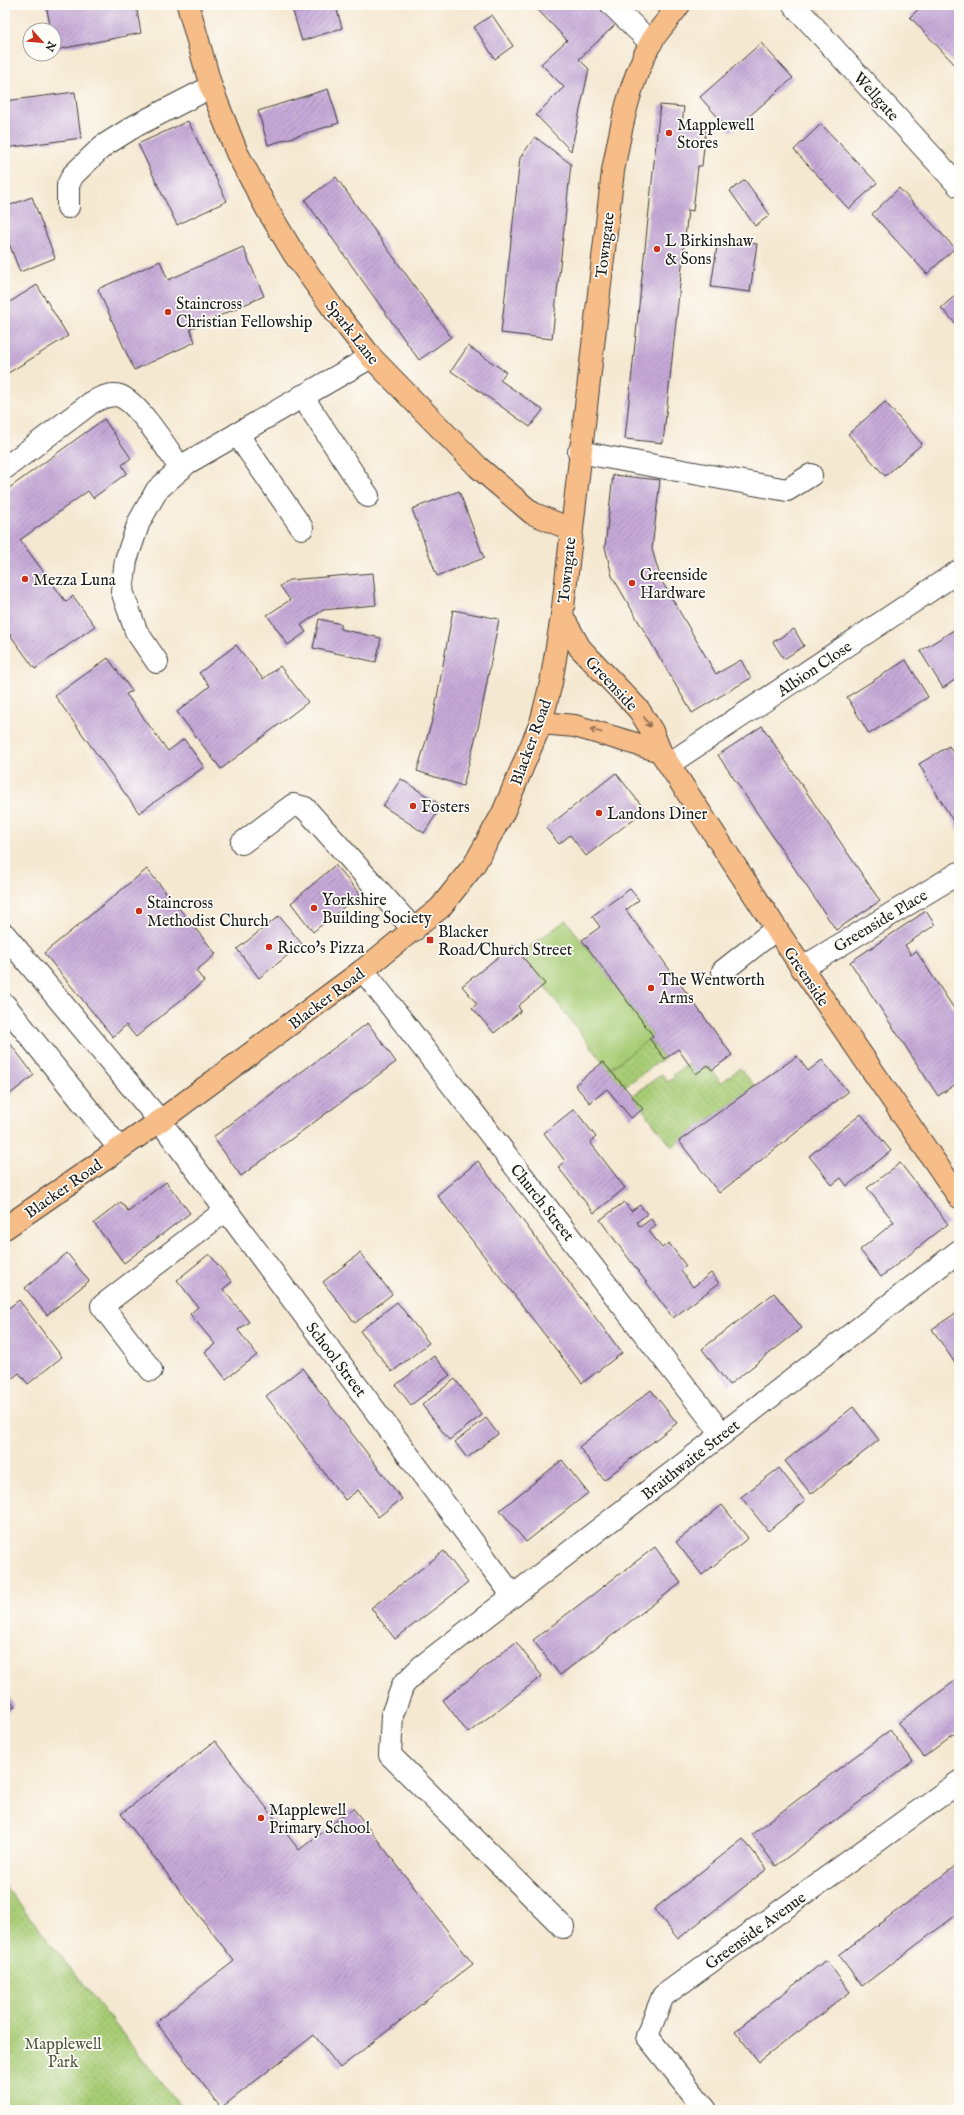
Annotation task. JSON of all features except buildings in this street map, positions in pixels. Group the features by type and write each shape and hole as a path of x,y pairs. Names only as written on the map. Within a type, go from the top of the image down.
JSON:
{"main road":[{"name":"Spark Lane","path":"188,5 211,87 237,153 267,209 294,254 371,357 478,467 532,513 570,529"},
{"name":"Towngate","path":"562,616 579,452 615,157 623,115 637,70 651,43 680,5"},
{"name":"Blacker Road","path":"5,1228 160,1121 363,970 440,908 474,865 503,813 540,724 551,683 562,616"},
{"name":"Greenside","path":"562,616 580,648 639,710 665,758 776,929 959,1197"},
{"path":"540,724 575,726 665,758"}],"street":[{"path":"612,5 651,43"},
{"name":"Wellgate","path":"794,5 959,186"},
{"path":"68,207 68,185 72,175 103,146 135,126 211,87"},
{"path":"157,662 136,631 122,591 126,560 139,522 157,490 187,463 371,357"},
{"path":"5,468 92,403 105,396 119,396 127,400 138,410 181,469"},
{"path":"302,396 368,496"},
{"path":"237,434 302,528"},
{"path":"579,452 787,490 811,475"},
{"name":"Albion Close","path":"665,758 959,571"},
{"path":"242,843 293,804 305,808 414,930"},
{"name":"Greenside Place","path":"802,968 959,872"},
{"path":"723,971 776,929"},
{"name":"School Street","path":"5,936 160,1121 513,1596"},
{"name":"Church Street","path":"363,970 722,1434"},
{"path":"5,1005 119,1148"},
{"path":"151,1370 102,1306 226,1210"},
{"name":"Braithwaite Street","path":"563,1927 390,1755 392,1716 403,1685 421,1667 959,1251"},
{"name":"Greenside Avenue","path":"706,2110 647,2036 663,1996 959,1782"}],"green space":[{"path":"566,920 653,1036 609,1070 520,954"},
{"path":"649,1038 664,1058 624,1087 609,1070"},
{"path":"689,1064 708,1065 721,1083 740,1068 755,1086 672,1147 632,1096 662,1074 668,1082 675,1077 673,1075"},
{"name":"Mapplewell Park","path":"5,1886 165,2087 183,2110 5,2110"}],"place":[{"name":"Mapplewell Stores","path":"669,133"},
{"name":"L Birkinshaw & Sons","path":"657,249"},
{"name":"Staincross Christian Fellowship","path":"168,312"},
{"name":"Mezza Luna","path":"25,579"},
{"name":"Greenside Hardware","path":"632,583"},
{"name":"Fosters","path":"413,806"},
{"name":"Landons Diner","path":"599,813"},
{"name":"Yorkshire Building Society","path":"314,908"},
{"name":"Staincross Methodist Church","path":"139,911"},
{"name":"Blacker Road/Church Street","path":"430,940"},
{"name":"Ricco's Pizza","path":"269,947"},
{"name":"The Wentworth Arms","path":"651,988"},
{"name":"Mapplewell Primary School","path":"261,1818"}]}
